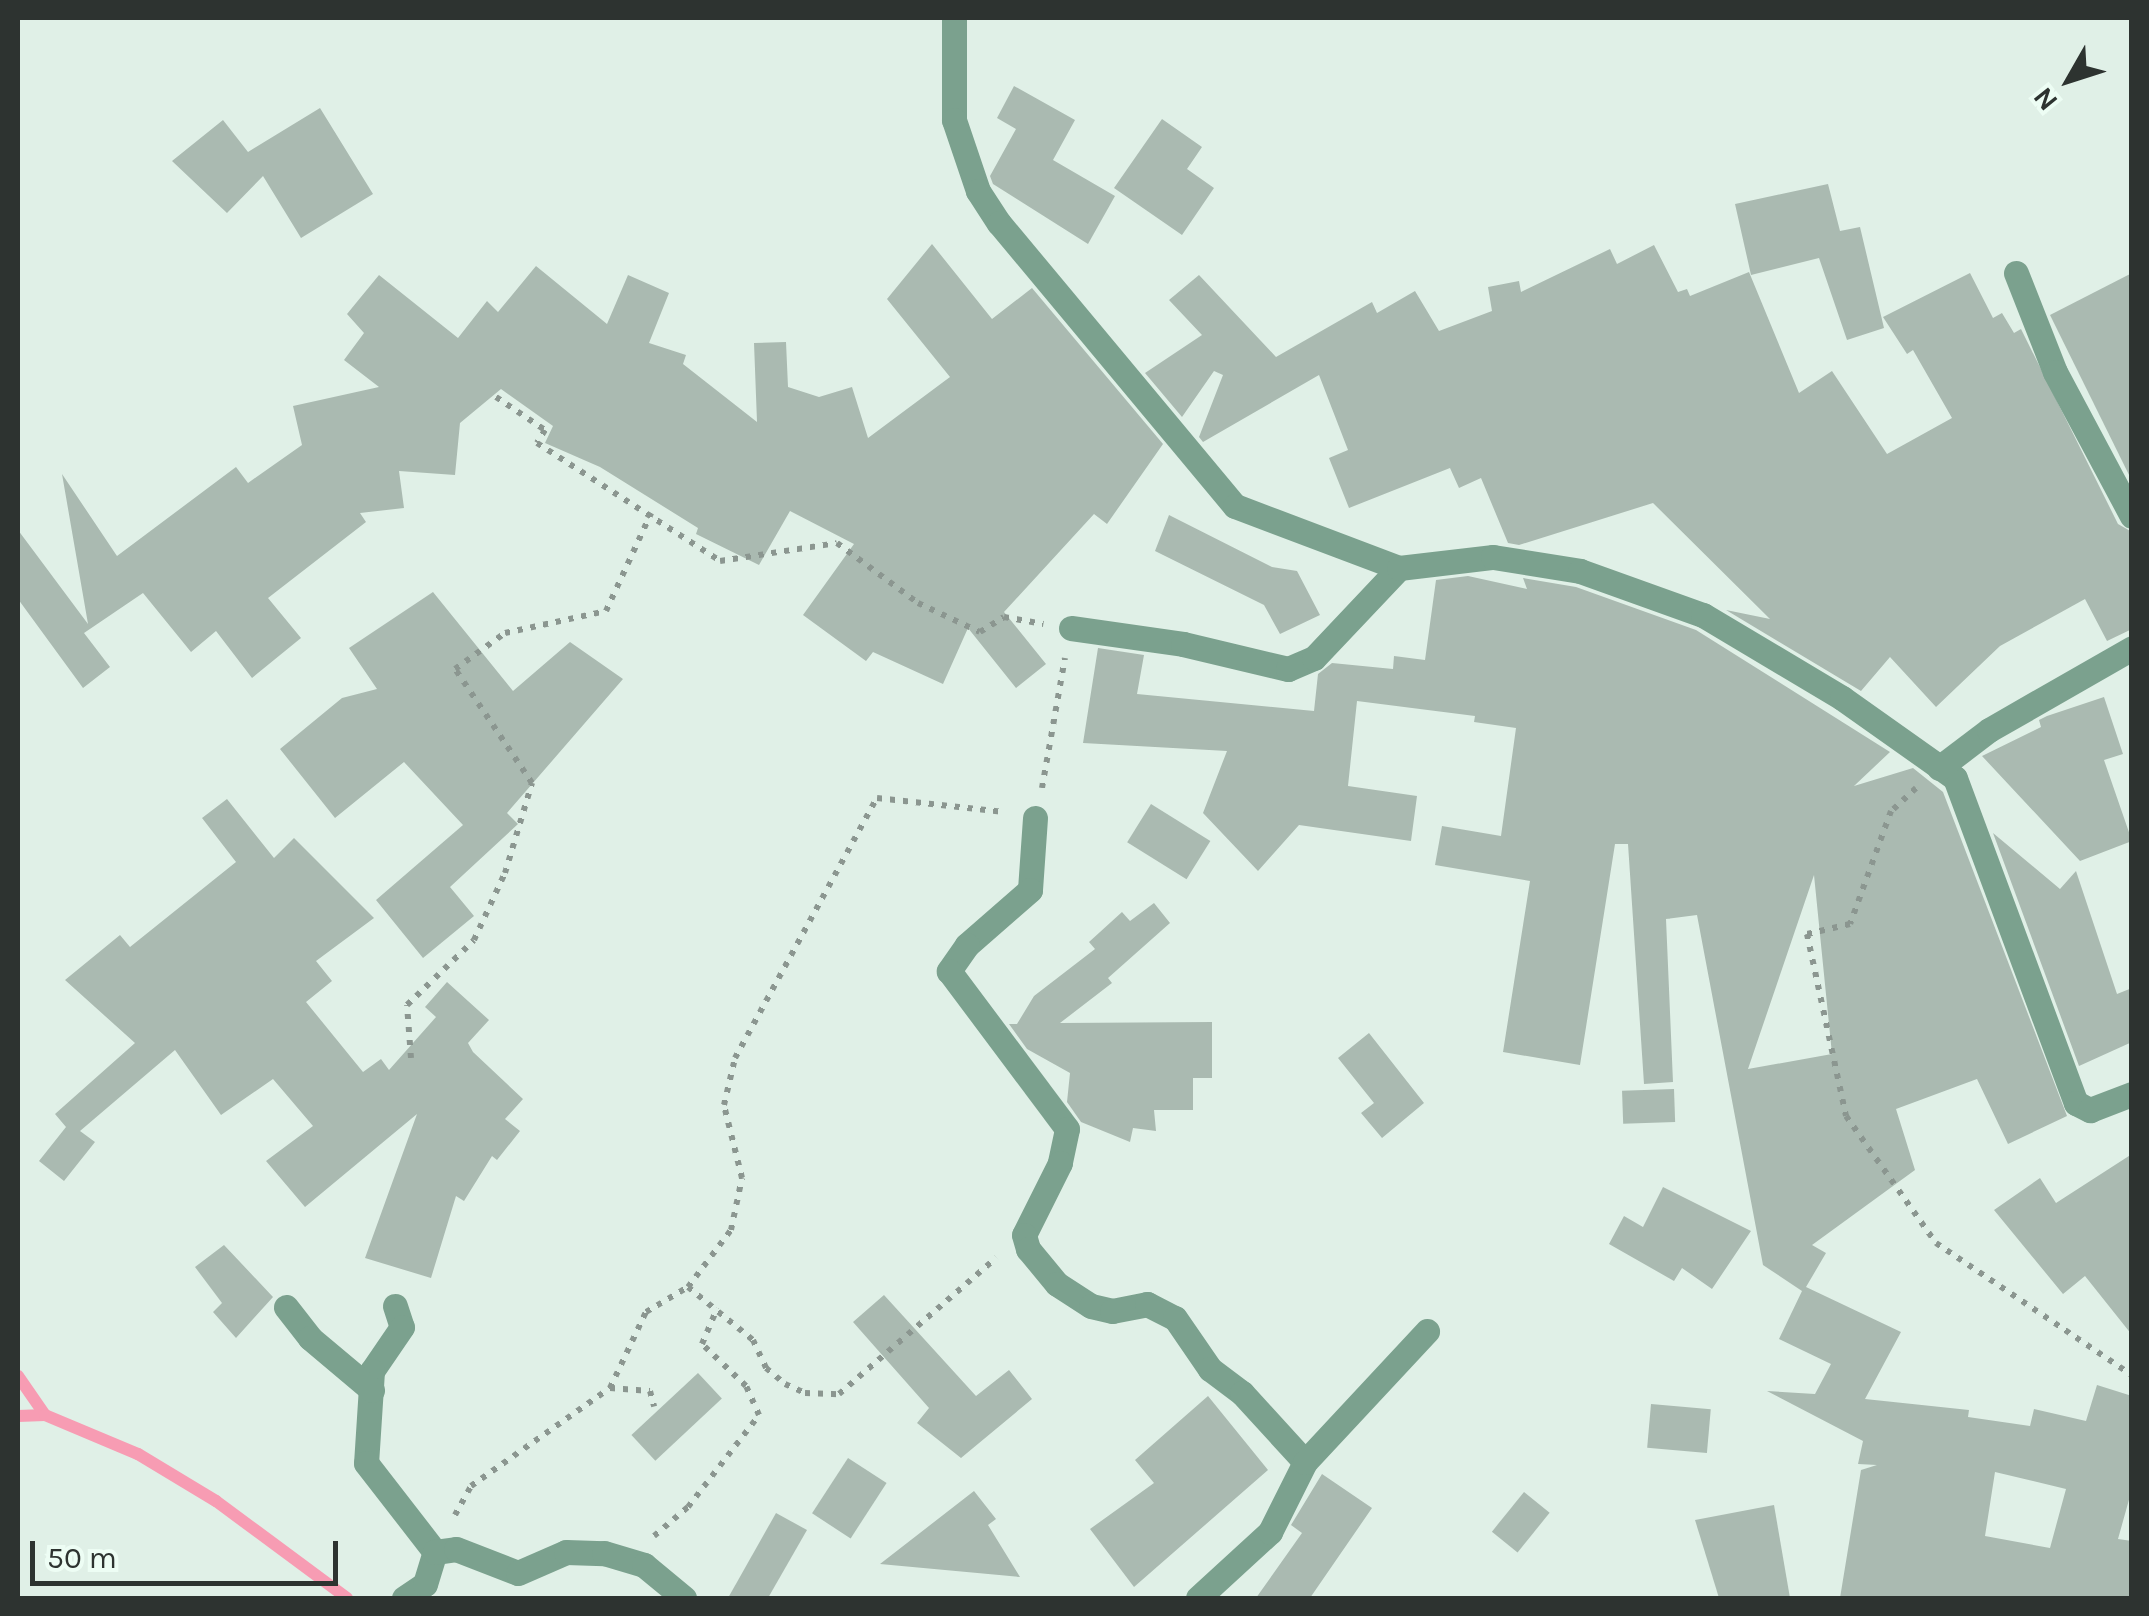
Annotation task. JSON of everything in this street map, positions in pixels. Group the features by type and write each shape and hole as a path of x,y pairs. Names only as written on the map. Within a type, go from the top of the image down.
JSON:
{"street":[{"path":"954,18 954,120 978,191 998,223 1234,506 1399,568 1510,559 1632,586 1765,649 1940,768 1962,790 2076,1103 2090,1110 2132,1094"},
{"path":"2016,273 2055,372 2132,516"},
{"path":"1070,628 1184,644 1288,669 1314,658 1399,568"},
{"path":"1940,768 1989,730 2132,648"},
{"path":"1036,818 1030,890 966,945 949,971 1067,1129 1060,1164 1024,1235 1028,1249 1057,1284 1090,1306 1112,1311 1147,1304 1175,1318 1210,1370 1242,1393 1305,1462"},
{"path":"395,1306 402,1328 374,1364 366,1463 435,1552 483,1556 518,1573 566,1552 626,1559 644,1565 684,1598"},
{"path":"286,1307 310,1338 372,1390"},
{"path":"1198,1598 1270,1532 1305,1462 1427,1330"},
{"path":"404,1598 425,1584 435,1552"}],"path":[{"path":"435,1552 471,1486 610,1388 646,1312 688,1287 731,1230 742,1178 724,1106 736,1058 877,798 936,800 1036,818 1070,628 1004,617 980,632 918,603 838,543 720,562 651,513 537,443 545,430 496,396"},
{"path":"410,1058 407,1005 474,940 505,873 532,783 455,668 505,633 606,612 651,513"},
{"path":"1940,768 1891,812 1850,924 1807,934 1846,1116 1936,1243 2132,1375"},
{"path":"688,1287 754,1340 766,1368 785,1384 805,1393 839,1394 988,1260 1028,1249"},
{"path":"626,1559 688,1507 759,1415 746,1386 702,1344 718,1308"},
{"path":"610,1388 650,1392 654,1406"}],"building":[{"path":"1014,86 1075,120 1053,160 1115,196 1088,244 993,184 990,176 1016,129 997,118"},
{"path":"320,108 373,194 301,238 263,176 227,213 172,161 223,120 248,152"},
{"path":"1162,119 1202,147 1187,169 1214,188 1182,235 1114,188"},
{"path":"1828,184 1840,231 1860,227 1884,328 1847,340 1819,258 1751,275 1735,204"},
{"path":"932,244 992,319 1032,288 1163,444 1107,524 1094,514 1004,612 1046,664 1016,688 968,628 943,684 873,652 866,661 803,615 854,544 790,511 759,565 696,534 698,528 600,467 545,443 553,426 501,389 460,423 455,475 399,471 404,508 360,513 366,522 268,598 301,638 252,678 216,631 191,652 143,593 84,633 110,667 83,688 18,599 18,530 88,624 62,474 117,556 236,467 248,483 302,445 293,406 379,387 344,360 364,333 347,314 379,275 458,338 487,301 498,312 536,266 607,324 628,275 669,293 649,343 686,355 683,364 757,422 754,343 786,342 788,387 819,397 852,387 868,438 950,377 887,299"},
{"path":"1654,245 1678,292 1687,289 1690,296 1749,272 1799,393 1832,371 1887,454 1952,418 1913,350 1907,354 1883,317 1970,273 1993,318 2002,313 2014,333 2021,329 2118,524 2132,532 2132,629 2107,641 2085,599 2000,646 1936,707 1890,657 1861,691 1726,610 1770,619 1653,503 1519,545 1508,543 1481,478 1459,488 1450,468 1349,508 1329,458 1348,450 1319,375 1203,442 1199,437 1223,375 1214,371 1182,417 1145,373 1202,335 1169,300 1199,275 1276,357 1372,302 1377,313 1415,291 1439,331 1492,311 1488,287 1519,281 1521,292 1610,249 1617,264"},
{"path":"2132,273 2132,481 2050,315"},
{"path":"1169,515 1272,567 1297,571 1320,615 1280,634 1264,605 1155,551"},
{"path":"1468,576 1527,589 1523,578 1576,587 1696,630 1890,752 1854,786 1913,768 1943,792 2067,1116 2008,1144 1977,1079 1896,1109 1915,1170 1812,1245 1826,1253 1806,1287 1901,1332 1865,1399 1969,1410 1968,1417 2030,1426 2034,1409 2086,1421 2097,1385 2132,1396 2132,1489 2118,1539 2132,1541 2132,1598 1840,1598 1861,1470 1877,1465 1858,1464 1863,1441 1767,1391 1815,1394 1831,1364 1779,1339 1802,1291 1763,1265 1697,915 1666,919 1673,1082 1644,1084 1628,844 1615,844 1580,1065 1503,1052 1530,881 1435,865 1442,826 1501,836 1516,728 1474,722 1475,716 1357,701 1348,786 1417,796 1411,841 1299,825 1258,871 1203,813 1227,751 1083,743 1098,648 1144,655 1137,694 1314,711 1318,674 1332,663 1393,669 1394,656 1425,660 1436,580","holes":["1814,875 1832,1054 1748,1069","1995,1472 2066,1489 2050,1548 1985,1536"]},
{"path":"433,592 513,691 570,642 623,679 507,813 518,824 450,887 474,916 423,958 376,900 463,825 404,762 335,818 280,749 342,698 377,689 349,648"},
{"path":"2104,697 2123,754 2104,760 2132,841 2080,861 1982,756 2041,727 2039,720 2047,716"},
{"path":"227,799 274,858 294,838 374,918 316,961 332,981 306,1002 363,1072 381,1059 389,1070 436,1017 425,1007 447,982 489,1020 468,1043 473,1052 523,1099 505,1119 520,1131 497,1160 492,1156 464,1201 456,1196 431,1278 365,1258 417,1114 305,1207 266,1161 313,1126 273,1079 221,1115 175,1050 80,1131 95,1142 64,1181 39,1161 66,1127 55,1114 135,1043 65,980 120,935 130,947 236,862 202,818"},
{"path":"1151,804 1210,841 1187,879 1127,842"},
{"path":"1993,833 2060,889 2076,871 2117,994 2132,988 2132,1042 2079,1066"},
{"path":"1154,903 1170,923 1108,978 1112,983 1060,1023 1212,1022 1212,1078 1193,1078 1193,1110 1154,1110 1156,1131 1133,1128 1130,1142 1081,1122 1067,1102 1070,1073 1027,1049 1009,1024 1017,1024 1034,996 1095,949 1089,942 1122,912 1130,921"},
{"path":"1369,1033 1424,1103 1382,1138 1361,1113 1374,1103 1338,1058"},
{"path":"1674,1089 1675,1122 1623,1124 1622,1091"},
{"path":"2132,1154 2132,1335 2085,1276 2063,1294 1994,1210 2040,1178 2056,1203"},
{"path":"1663,1187 1751,1231 1712,1289 1682,1268 1674,1281 1609,1244 1624,1216 1643,1227"},
{"path":"224,1245 273,1297 236,1338 213,1312 222,1303 195,1267"},
{"path":"884,1295 976,1396 1009,1370 1032,1399 961,1458 917,1423 929,1408 853,1322"},
{"path":"698,1373 722,1399 655,1461 631,1435"},
{"path":"1208,1396 1268,1470 1134,1587 1090,1529 1154,1483 1135,1460"},
{"path":"1651,1404 1711,1409 1707,1453 1647,1448"},
{"path":"848,1458 887,1483 851,1538 812,1513"},
{"path":"1322,1474 1372,1508 1310,1598 1256,1598 1302,1533 1291,1525"},
{"path":"974,1491 996,1519 988,1525 1020,1577 880,1564"},
{"path":"1524,1492 1550,1513 1518,1552 1492,1532"},
{"path":"1774,1505 1790,1598 1719,1598 1695,1520"},
{"path":"776,1513 807,1530 768,1598 728,1598"}],"waterway":[{"path":"18,1376 45,1415"},
{"path":"18,1416 45,1415 138,1454 216,1501 347,1598"}]}
